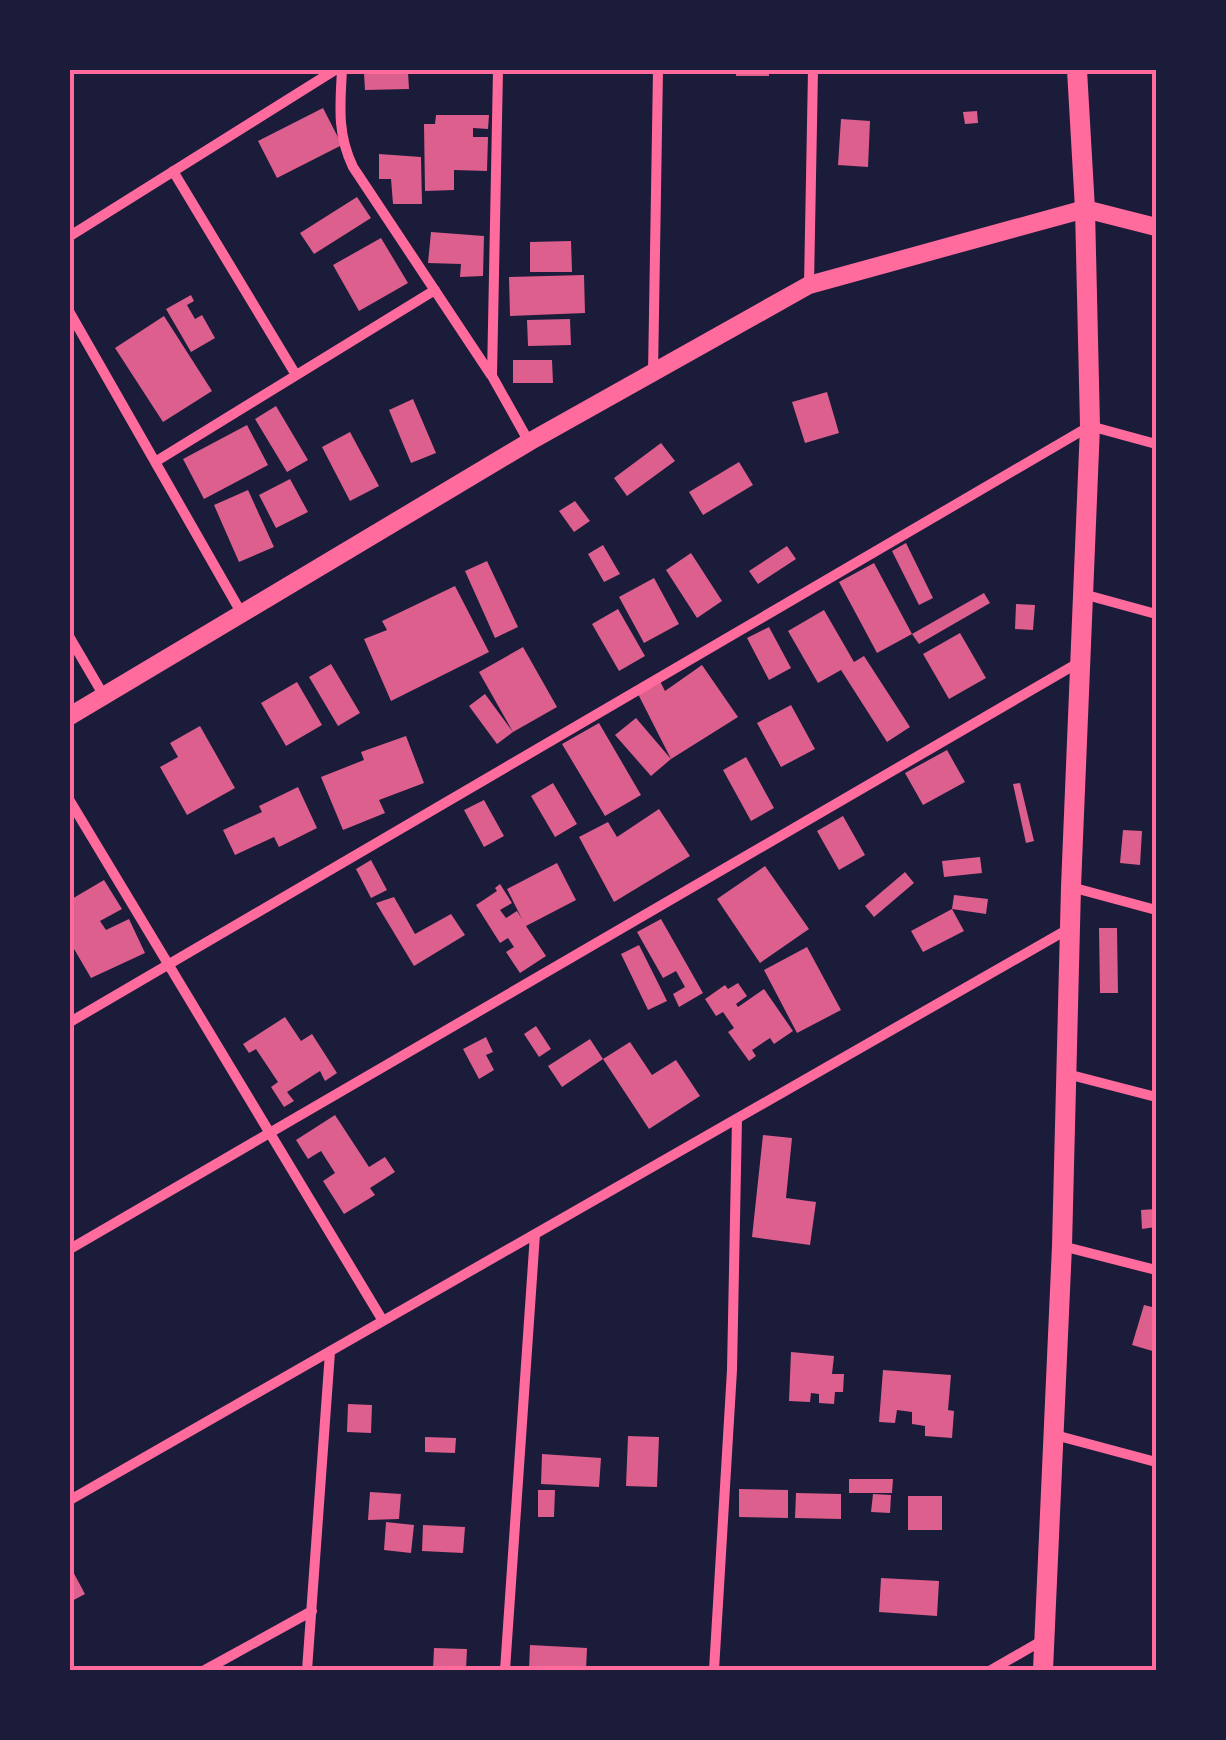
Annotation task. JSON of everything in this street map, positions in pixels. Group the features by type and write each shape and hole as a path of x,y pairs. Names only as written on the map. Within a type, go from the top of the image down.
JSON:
{"main road":[{"path":"1043,1670 1055,1436 1071,887 1090,426 1077,70"}],"street":[{"path":"70,236 338,70"},
{"path":"338,70 338,123 342,145 353,168 492,376 529,442"},
{"path":"492,376 498,70"},
{"path":"653,374 658,70"},
{"path":"810,285 813,70"},
{"path":"173,171 296,375"},
{"path":"70,716 529,442 810,285 1085,209 1156,228"},
{"path":"155,462 436,290"},
{"path":"70,313 243,615"},
{"path":"70,1022 1090,426 1156,444"},
{"path":"1083,594 1156,614"},
{"path":"70,638 104,696"},
{"path":"70,1249 1079,662"},
{"path":"70,801 383,1322"},
{"path":"1071,887 1156,910"},
{"path":"70,1500 1070,928"},
{"path":"1066,1074 1156,1097"},
{"path":"714,1670 732,1389 736,1119"},
{"path":"505,1670 535,1234"},
{"path":"1062,1246 1156,1270"},
{"path":"308,1670 330,1352"},
{"path":"1055,1436 1156,1462"},
{"path":"205,1670 312,1610"},
{"path":"992,1670 1046,1638"}],"building":[{"path":"736,70 769,70 769,76 736,76"},
{"path":"408,72 409,89 365,90 364,73"},
{"path":"323,108 342,145 277,178 258,141"},
{"path":"977,111 978,123 965,124 963,112"},
{"path":"436,115 489,115 488,129 473,128 473,137 488,137 487,171 454,170 454,190 425,191 424,124 435,124"},
{"path":"841,119 870,121 868,167 838,165"},
{"path":"379,154 421,157 422,204 393,204 391,179 379,179"},
{"path":"357,197 371,218 314,254 300,233"},
{"path":"431,232 484,236 483,276 460,277 461,264 428,263"},
{"path":"381,238 408,283 359,311 333,265"},
{"path":"571,241 572,272 530,272 530,242"},
{"path":"584,275 585,313 510,316 509,277"},
{"path":"191,295 194,301 187,305 195,319 202,315 215,338 191,352 166,309"},
{"path":"164,316 212,391 163,422 115,348"},
{"path":"570,319 571,345 528,346 527,320"},
{"path":"513,360 552,360 553,383 513,383"},
{"path":"827,392 839,433 805,443 792,402"},
{"path":"413,399 436,453 411,463 389,410"},
{"path":"276,406 308,460 287,472 255,419"},
{"path":"247,425 268,465 204,499 183,459"},
{"path":"350,432 379,486 350,501 322,447"},
{"path":"661,443 675,461 627,496 614,478"},
{"path":"739,462 753,485 703,515 689,492"},
{"path":"290,479 308,512 276,528 259,495"},
{"path":"248,490 274,547 239,562 214,505"},
{"path":"575,501 590,521 574,532 559,511"},
{"path":"906,543 933,598 919,605 892,551"},
{"path":"603,545 620,574 604,582 588,554"},
{"path":"787,546 796,559 758,584 749,571"},
{"path":"691,553 722,601 697,618 666,570"},
{"path":"487,561 518,627 495,638 465,571"},
{"path":"874,563 912,634 877,653 839,582"},
{"path":"654,578 679,624 644,643 619,597"},
{"path":"455,586 489,652 391,701 364,639 387,630 382,621"},
{"path":"984,593 990,603 919,644 912,634"},
{"path":"1016,604 1035,605 1033,630 1015,629"},
{"path":"618,609 645,656 619,671 592,624"},
{"path":"824,610 854,662 864,656 910,727 887,742 841,670 818,683 788,631"},
{"path":"769,627 791,668 769,680 747,638"},
{"path":"960,633 986,678 949,699 923,654"},
{"path":"523,647 557,707 513,732 479,672"},
{"path":"331,664 360,713 338,726 309,677"},
{"path":"702,665 738,717 671,759 637,692 660,681 665,691"},
{"path":"297,682 322,725 286,746 261,703"},
{"path":"485,694 513,732 497,744 469,706"},
{"path":"791,705 815,749 781,767 757,723"},
{"path":"636,718 671,759 651,776 615,735"},
{"path":"599,723 641,795 605,816 562,744"},
{"path":"200,726 235,788 187,815 160,767 178,757 170,743"},
{"path":"406,736 424,783 379,800 385,813 343,830 321,777 364,760 361,752"},
{"path":"947,750 965,782 923,805 905,773"},
{"path":"746,757 774,808 751,821 723,770"},
{"path":"553,783 577,824 555,837 531,796"},
{"path":"1020,783 1034,841 1026,843 1013,784"},
{"path":"298,787 317,828 279,847 274,837 235,855 223,830 262,812 259,806"},
{"path":"484,800 504,836 484,847 464,810"},
{"path":"659,809 690,856 614,902 579,837 608,822 617,837"},
{"path":"843,816 865,855 839,870 817,831"},
{"path":"1123,830 1142,831 1140,865 1120,863"},
{"path":"980,857 982,873 944,877 942,861"},
{"path":"371,860 387,890 371,898 356,869"},
{"path":"557,863 576,900 526,926 546,956 520,973 506,952 514,947 508,938 500,943 476,905 497,891 495,888 500,884 512,903 500,910 506,918 517,911 522,919 507,889"},
{"path":"765,866 809,929 760,963 717,899"},
{"path":"905,872 914,883 874,917 865,906"},
{"path":"104,880 122,909 100,921 106,930 129,919 145,953 91,978 70,942 70,900"},
{"path":"954,895 988,899 986,914 952,909"},
{"path":"394,897 415,934 451,914 465,935 414,966 376,903"},
{"path":"952,909 964,931 923,952 911,931"},
{"path":"661,919 703,993 679,1007 673,994 685,987 676,971 663,978 637,932"},
{"path":"1099,928 1117,928 1118,993 1100,993"},
{"path":"639,945 667,1001 648,1010 621,954"},
{"path":"807,947 841,1010 797,1033 764,970"},
{"path":"738,983 747,996 736,1004 738,1007 764,989 793,1031 774,1044 770,1038 752,1050 756,1056 749,1061 728,1032 734,1028 723,1012 716,1016 705,999 725,985 728,989"},
{"path":"285,1017 301,1041 312,1034 337,1073 325,1081 320,1071 287,1092 294,1101 284,1107 271,1087 278,1082 256,1049 249,1053 243,1044"},
{"path":"536,1026 551,1049 539,1057 524,1034"},
{"path":"486,1037 493,1052 486,1055 494,1070 479,1079 463,1049"},
{"path":"590,1039 603,1059 562,1087 548,1066"},
{"path":"630,1042 652,1075 676,1060 700,1096 649,1129 603,1059"},
{"path":"335,1115 369,1167 385,1157 395,1172 370,1188 375,1195 344,1214 323,1181 335,1173 321,1151 308,1159 296,1140"},
{"path":"763,1135 792,1138 786,1198 816,1202 810,1245 752,1237"},
{"path":"1156,1209 1156,1227 1142,1229 1141,1210"},
{"path":"1144,1305 1156,1308 1156,1352 1132,1345"},
{"path":"791,1352 834,1356 832,1374 844,1374 843,1392 835,1392 834,1404 819,1403 819,1394 811,1393 810,1402 789,1401"},
{"path":"883,1370 951,1375 948,1410 954,1411 952,1438 925,1436 925,1426 912,1424 912,1412 897,1410 895,1423 879,1422"},
{"path":"348,1404 372,1405 371,1433 347,1432"},
{"path":"628,1436 659,1437 657,1487 626,1486"},
{"path":"425,1437 456,1438 455,1453 425,1452"},
{"path":"542,1454 601,1458 599,1487 541,1484"},
{"path":"849,1479 893,1479 892,1493 849,1493"},
{"path":"739,1489 788,1490 788,1518 739,1517"},
{"path":"538,1490 555,1490 554,1517 538,1517"},
{"path":"370,1492 401,1494 399,1519 368,1520"},
{"path":"796,1493 841,1494 841,1519 795,1518"},
{"path":"873,1494 891,1495 890,1513 871,1512"},
{"path":"908,1496 942,1496 942,1530 908,1530"},
{"path":"386,1522 414,1525 411,1553 384,1550"},
{"path":"423,1525 465,1527 463,1553 422,1551"},
{"path":"70,1566 85,1594 70,1602"},
{"path":"881,1578 939,1581 937,1616 879,1612"},
{"path":"530,1645 587,1648 586,1670 529,1670"},
{"path":"434,1648 467,1649 466,1670 433,1670"}]}
